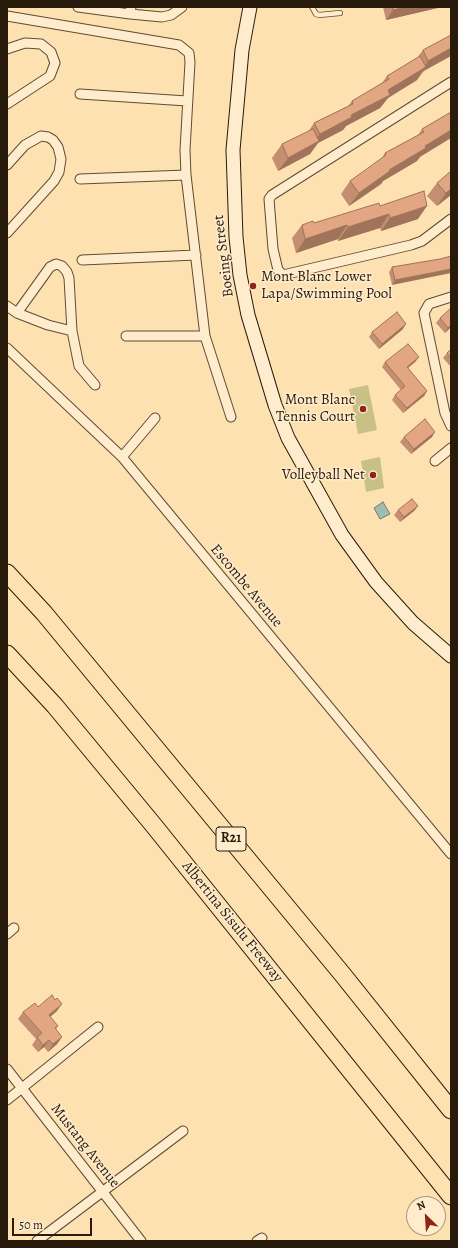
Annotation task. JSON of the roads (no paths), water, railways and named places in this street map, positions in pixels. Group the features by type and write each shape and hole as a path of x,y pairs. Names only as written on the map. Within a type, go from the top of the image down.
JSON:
{"highway":[{"name":"R21","path":"7,573 49,619 338,969 451,1110"},
{"name":"Albertina Sisulu Freeway","path":"7,654 55,706 155,827 451,1196"}],"main road":[{"name":"Boeing Street","path":"250,7 242,50 234,150 234,192 240,267 248,315 275,405 288,438 306,474 342,534 376,582 413,623 451,656"},
{"name":"Boeing Street","path":"242,50 257,7"}],"street":[{"path":"78,7 130,10 162,18 171,15 182,7"},
{"path":"7,16 179,45 185,49 190,57 185,150 186,175 205,336 231,417"},
{"path":"7,49 25,43 41,44 51,52 55,63 50,76 7,104"},
{"path":"451,82 272,195 269,199 273,249 278,270 283,274 411,245 422,241 451,219"},
{"path":"80,94 187,101"},
{"path":"7,165 25,145 42,136 53,140 58,147 61,159 59,172 54,181 7,233"},
{"path":"80,179 186,175"},
{"path":"82,260 196,255"},
{"path":"17,313 50,267 56,264 62,266 67,272 69,278 72,330 80,366 95,385"},
{"path":"451,296 429,304 424,312 445,413 451,426"},
{"path":"7,306 17,313 48,325 72,330"},
{"path":"126,336 205,336"},
{"name":"Escombe Avenue","path":"7,348 122,457 451,854"},
{"path":"122,457 155,418"},
{"path":"435,461 451,448"},
{"path":"7,1100 23,1089 98,1027"},
{"name":"Mustang Avenue","path":"7,1069 141,1241"},
{"path":"37,1241 184,1131"}],"lane":[{"path":"312,7 316,14 320,15 340,13"}],"place":[{"name":"Mont Blanc Lower Lapa/Swimming Pool","path":"253,286"},
{"name":"Mont Blanc Tennis Court","path":"363,409"},
{"name":"Volleyball Net","path":"373,475"}]}
